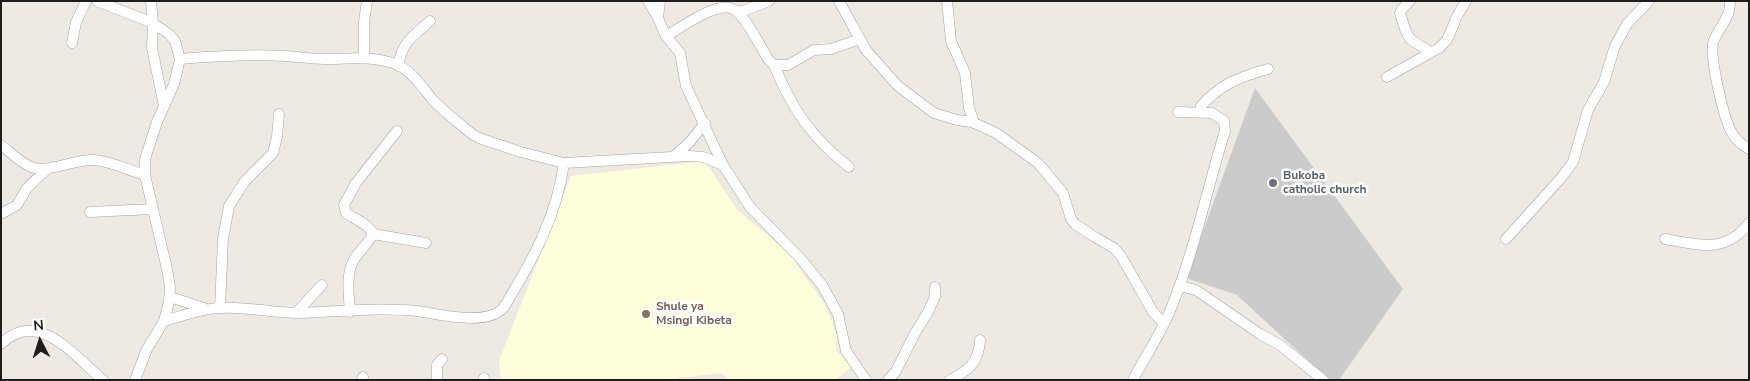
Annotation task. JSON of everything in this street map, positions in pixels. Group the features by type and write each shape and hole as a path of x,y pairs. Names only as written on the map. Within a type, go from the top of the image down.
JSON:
{"street":[{"path":"72,43 76,22 86,1"},
{"path":"97,1 153,23 169,34 175,41 180,59 174,84 149,144 145,159 145,176 167,269 170,296 164,321 147,349 136,380"},
{"path":"151,1 153,23 152,48 164,108"},
{"path":"364,58 364,22 367,1"},
{"path":"648,1 666,36 680,53 686,86 723,164 750,207 800,258 822,285 838,314 846,351 866,380"},
{"path":"658,18 660,1"},
{"path":"666,36 715,8 726,7 736,11 746,10 769,1"},
{"path":"839,1 872,57 898,86 925,107 943,116 974,123 996,133 1038,162 1063,193 1075,224 1114,248 1121,256 1153,312 1164,324"},
{"path":"947,1 951,41 965,73 969,108 974,123"},
{"path":"1410,1 1400,13 1406,30 1410,39 1430,52"},
{"path":"1387,77 1439,48 1447,40 1456,18 1466,1"},
{"path":"1506,239 1562,178 1573,162 1579,147 1588,110 1604,82 1615,46 1627,24 1649,1"},
{"path":"1730,1 1728,17 1714,40 1713,56 1726,120 1738,140 1749,149"},
{"path":"736,11 774,65 785,92 809,129 828,150 849,167"},
{"path":"398,66 400,53 404,46 430,21"},
{"path":"774,65 788,65 814,50 831,48 860,39"},
{"path":"180,59 212,56 285,56 323,59 364,58 398,66 410,75 443,110 479,138 521,152 564,163 652,159 674,156 703,157 723,164"},
{"path":"1201,112 1201,106 1219,88 1242,76 1268,69"},
{"path":"1133,380 1164,324 1178,289 1190,254 1225,131 1224,121 1212,113 1178,112"},
{"path":"220,308 223,239 229,206 245,181 273,153 278,137 278,114"},
{"path":"674,156 689,143 704,123"},
{"path":"373,234 372,230 346,213 344,205 356,183 397,131"},
{"path":"1,145 30,167 47,168 79,161 94,160 145,176"},
{"path":"164,321 207,309 220,308 296,313 413,311 465,317 488,317 501,312 540,244 549,224 561,185 564,163"},
{"path":"1,214 17,205 27,188 47,168"},
{"path":"90,212 153,209"},
{"path":"1665,239 1701,246 1715,245 1734,238 1749,223"},
{"path":"350,312 350,268 356,256 373,234"},
{"path":"373,234 426,243"},
{"path":"296,313 322,285"},
{"path":"888,380 896,371 911,340 928,312 935,298 935,287"},
{"path":"1178,289 1184,287 1196,290 1260,334 1280,345 1323,380"},
{"path":"170,296 187,304 207,309"},
{"path":"1,344 13,335 25,330 37,330 64,345 103,380"},
{"path":"950,380 966,372 974,363 979,352 980,340"},
{"path":"437,380 436,368 442,359"}],"shaded area":[{"name":"Bukoba catholic church","path":"1255,88 1403,289 1339,380 1329,380 1237,295 1186,278"},
{"path":"705,161 737,210 789,253 826,307 837,336 836,350 851,367 835,380 730,380 721,373 660,380 501,380 499,361 571,176"}],"place":[{"name":"Bukoba catholic church","path":"1273,183"},
{"name":"Shule ya Msingi Kibeta","path":"646,314"}]}
